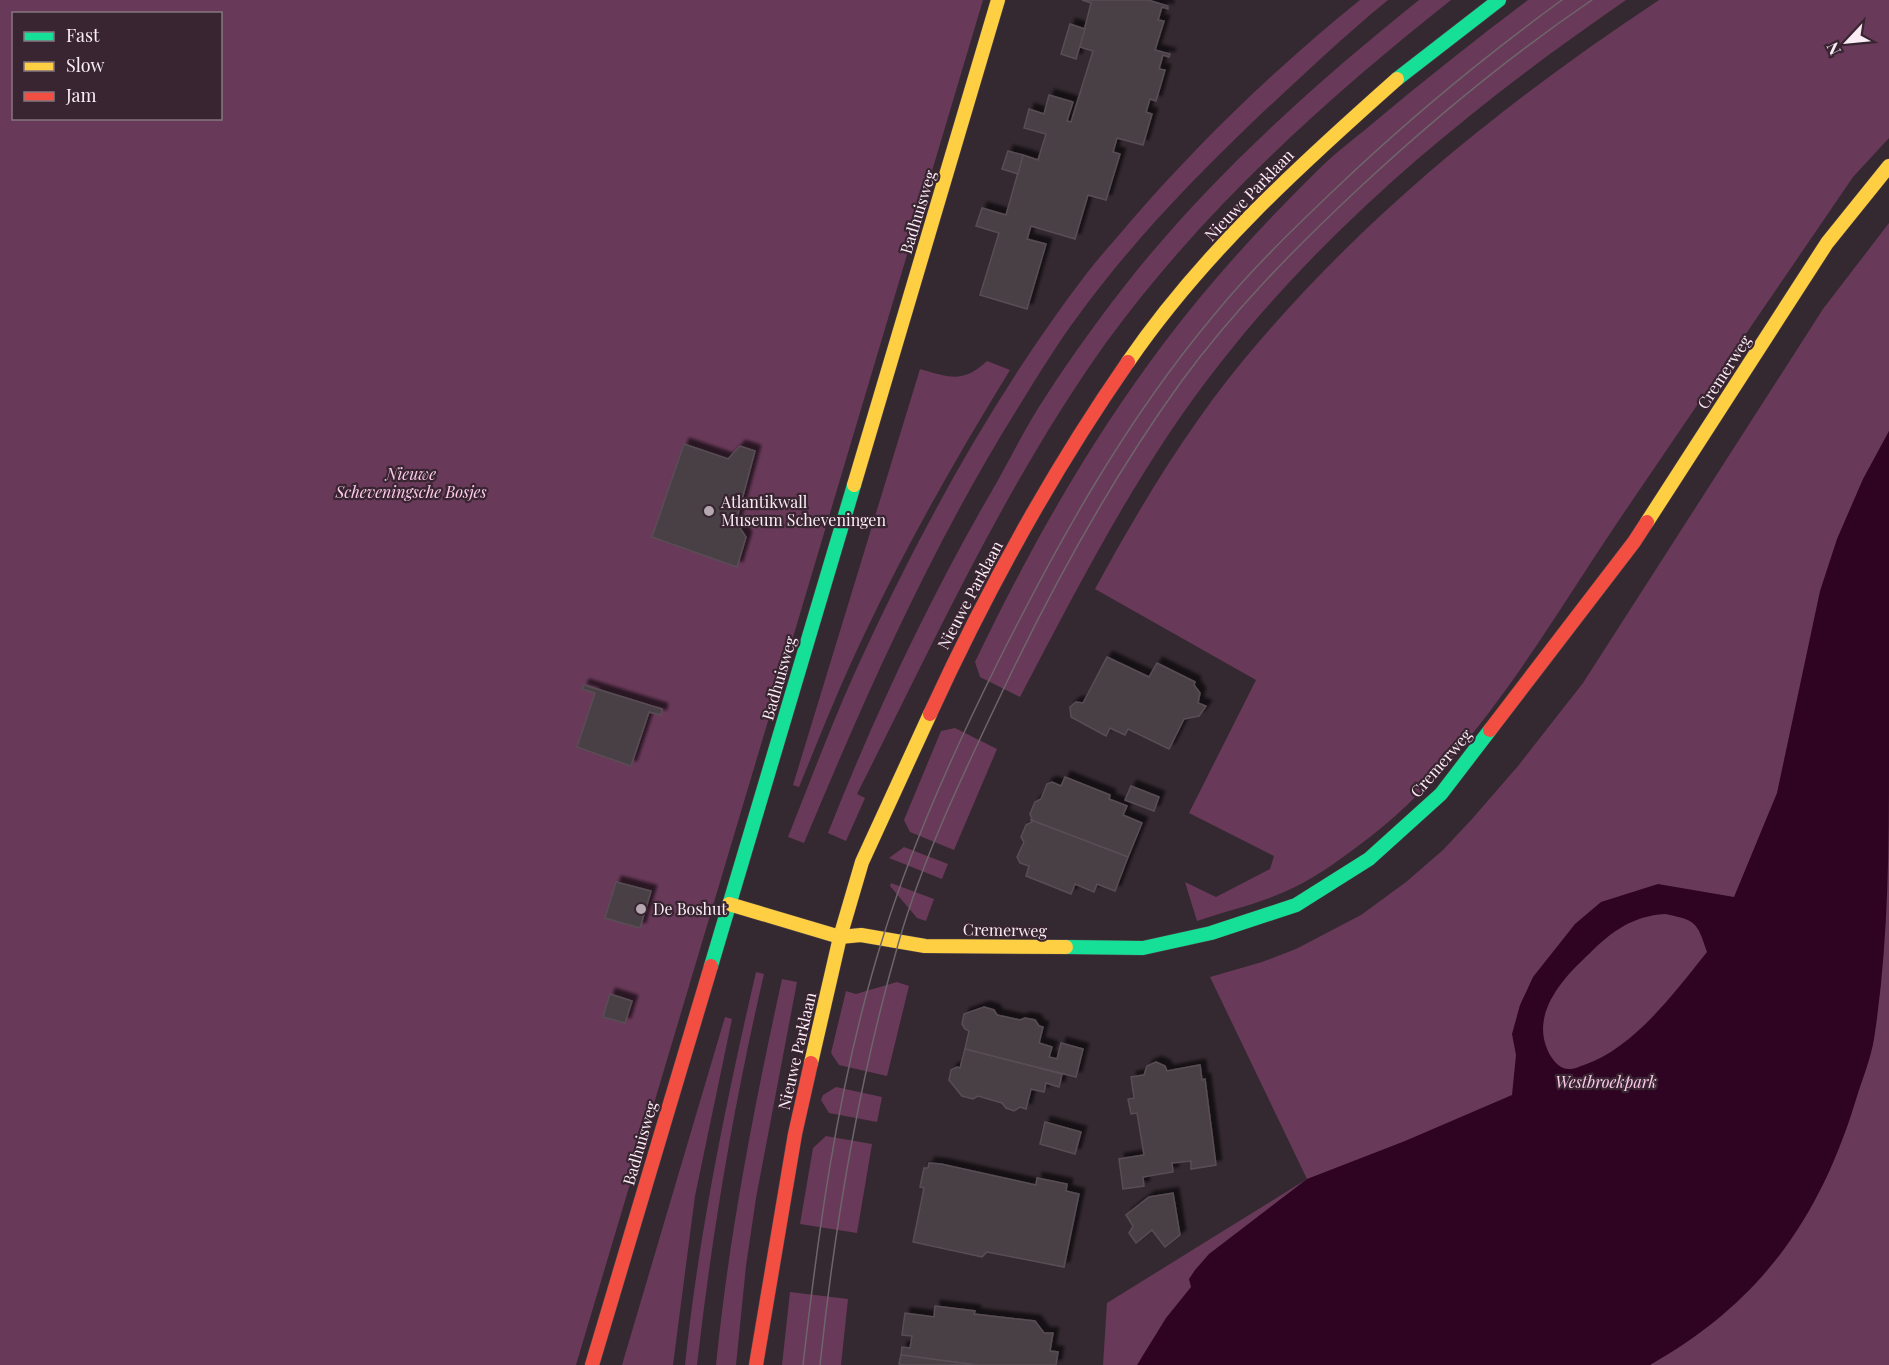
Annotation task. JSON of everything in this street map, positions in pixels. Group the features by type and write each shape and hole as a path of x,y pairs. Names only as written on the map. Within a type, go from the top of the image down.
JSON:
{"street":[{"name":"Badhuisweg","path":"592,1365 998,0"},
{"name":"Nieuwe Parklaan","path":"756,1365 795,1134 840,937 862,862 949,672 1011,553 1054,476 1097,407 1156,321 1236,230 1321,146 1407,70 1499,0"},
{"name":"Cremerweg","path":"729,904 840,937 861,935 924,945 1143,948 1211,933 1296,904 1369,859 1441,794 1635,542 1827,243 1889,166"}],"green space":[{"name":"Nieuwe Scheveningsche Bosjes","path":"0,0 983,0 576,1365 0,1365"},
{"path":"1360,0 1388,0 1339,42 1211,163 1142,236 1063,337 989,456 930,564 877,674 804,843 788,837 844,699 929,521 988,419 1052,320 1097,260 1184,163 1269,78"},
{"path":"1419,0 1451,0 1358,77 1268,158 1184,246 1108,340 1037,449 974,562 857,794 865,798 846,841 828,833 885,698 927,611 1027,427 1078,349 1122,289 1166,236 1234,164 1306,95"},
{"path":"1528,0 1626,0 1460,123 1357,214 1308,262 1218,366 1162,445 1112,527 1020,697 980,677 975,662 1016,579 1062,498 1137,380 1200,298 1257,233 1330,159 1430,76"},
{"path":"1659,0 1889,0 1889,138 1853,177 1500,698 1434,778 1398,814 1358,846 1313,877 1274,896 1197,921 1185,882 1216,897 1270,869 1274,856 1189,813 1256,680 1095,589 1132,523 1193,427 1239,366 1307,288 1353,242 1449,155 1552,75"},
{"name":"Westbroekpark","path":"1889,223 1889,1365 1103,1365 1107,1303 1307,1179 1210,977 1262,962 1296,949 1361,915 1406,882 1443,850 1472,819 1518,766 1583,683 1823,309"},
{"path":"987,361 1010,370 897,567 847,673 799,787 793,785 920,369 955,377 970,373"},
{"path":"955,728 997,749 954,850 910,832 904,820 941,731"},
{"path":"904,847 948,864 942,879 889,858"},
{"path":"891,883 934,899 926,921 917,918 890,886"},
{"path":"756,972 764,974 725,1168 697,1365 685,1365 714,1167"},
{"path":"782,979 797,982 756,1198 746,1266 736,1365 716,1365 721,1316 743,1171"},
{"path":"897,982 909,986 887,1076 839,1065 831,1053 846,991 856,994"},
{"path":"725,1017 732,1019 695,1196 673,1365 622,1365"},
{"path":"836,1087 882,1097 877,1122 829,1113 821,1100 823,1095"},
{"path":"826,1136 872,1144 857,1233 800,1224 813,1148"},
{"path":"790,1292 848,1299 841,1365 782,1365"}],"shaded area":[{"path":"1889,431 1889,784 1883,966 1871,1052 1843,1137 1826,1178 1806,1216 1783,1251 1756,1283 1725,1313 1690,1340 1650,1365 1137,1365 1166,1318 1191,1287 1189,1279 1209,1254 1307,1179 1405,1141 1512,1095 1516,1055 1512,1034 1520,1005 1533,977 1575,924 1601,902 1658,884 1734,897 1777,793 1820,591 1837,539 1863,479","holes":["1665,914 1683,918 1694,924 1701,934 1707,952 1667,1001 1620,1046 1602,1057 1573,1069 1559,1065 1550,1055 1544,1040 1543,1026 1546,1012 1560,986 1598,945 1615,932 1633,921"]}],"building":[{"path":"1082,0 1148,0 1168,6 1168,9 1162,7 1158,20 1164,21 1155,50 1170,54 1169,57 1163,55 1159,69 1165,70 1156,101 1150,99 1146,112 1152,114 1143,145 1117,138 1113,152 1120,154 1106,200 1088,195 1075,239 1031,226 1027,239 1046,244 1027,309 980,295 999,233 976,226 982,208 1006,215 1023,155 1038,160 1046,134 1024,128 1029,109 1044,114 1049,95 1073,102 1067,121 1071,122 1093,51 1080,47 1091,3"},
{"path":"1070,24 1085,29 1076,59 1061,54"},
{"path":"1008,151 1023,155 1018,174 1002,169"},
{"path":"684,444 728,459 740,446 755,451 736,522 746,537 737,567 652,537"},
{"path":"1107,657 1149,677 1157,663 1195,682 1194,685 1200,693 1198,703 1206,706 1199,716 1184,719 1169,749 1128,729 1125,735 1110,728 1106,736 1071,717 1070,707 1076,702 1083,703"},
{"path":"584,685 662,709 661,715 649,712 631,766 577,747 595,693 582,689"},
{"path":"1065,777 1110,795 1109,799 1127,806 1123,815 1142,823 1128,857 1031,820 1030,814 1035,802 1041,799 1047,784 1052,782 1061,786"},
{"path":"1131,786 1159,797 1154,811 1125,800"},
{"path":"1031,820 1128,857 1115,891 1097,884 1094,892 1075,884 1071,894 1026,876 1029,866 1020,863 1017,857 1024,842 1021,837 1026,825 1032,822"},
{"path":"616,882 651,891 640,928 605,918"},
{"path":"610,994 632,1001 625,1023 603,1017"},
{"path":"984,1007 994,1010 997,1015 1020,1020 1025,1018 1035,1020 1039,1026 1043,1027 1039,1043 1052,1047 1049,1057 1057,1059 1061,1043 1083,1049 1076,1077 965,1049 969,1031 962,1024 964,1014"},
{"path":"965,1049 1062,1074 1059,1087 1046,1083 1044,1092 1031,1089 1026,1109 1020,1107 1014,1111 1006,1108 1002,1103 978,1096 973,1099 962,1096 949,1080 951,1070 960,1068"},
{"path":"1156,1062 1165,1066 1167,1071 1200,1065 1202,1080 1205,1079 1216,1165 1191,1169 1191,1161 1172,1163 1173,1172 1143,1177 1144,1186 1123,1189 1119,1159 1144,1155 1137,1113 1131,1114 1128,1099 1134,1098 1131,1077 1144,1075 1147,1066"},
{"path":"1045,1122 1081,1132 1075,1154 1040,1144"},
{"path":"929,1163 1036,1185 1037,1178 1067,1184 1066,1191 1079,1194 1064,1267 987,1252 982,1257 913,1242 924,1188 920,1187 924,1168 928,1168"},
{"path":"1173,1193 1180,1235 1165,1247 1152,1230 1136,1243 1129,1233 1133,1226 1126,1215 1149,1197"},
{"path":"935,1306 975,1311 974,1314 1035,1321 1044,1333 1053,1333 1050,1351 1058,1352 1056,1365 977,1365 901,1355 902,1347 910,1348 912,1336 902,1335 905,1313 934,1317"},
{"path":"901,1355 977,1365 905,1365 899,1364"}],"tram line":[{"path":"803,1365 815,1266 838,1119 859,1022 884,934 911,856 960,741 996,666 1069,528 1151,397 1214,315 1256,267 1332,192 1415,116 1502,45 1562,0"},
{"path":"820,1365 833,1258 850,1151 872,1045 899,941 930,851 968,764 1015,665 1080,540 1154,420 1181,382 1222,330 1265,282 1310,235 1413,139 1500,67 1592,0"}],"traffic: fast":[{"path":"1397,79 1499,0"},
{"path":"711,966 854,485"},
{"path":"1066,947 1143,948 1211,933 1296,905 1369,859 1441,794 1490,730"}],"traffic: slow":[{"path":"854,485 998,0"},
{"path":"1128,362 1188,284 1254,212 1324,144 1397,79"},
{"path":"1647,522 1827,243 1889,166"},
{"path":"811,1063 840,937 862,862 930,714"},
{"path":"729,904 840,937 861,935 925,946 1066,947"}],"traffic: jam":[{"path":"930,714 951,668 1021,534 1072,447 1128,362"},
{"path":"1490,730 1647,522"},
{"path":"592,1365 711,966"},
{"path":"756,1365 795,1134 811,1063"}],"place":[{"name":"Atlantikwall Museum Scheveningen","path":"709,511"},
{"name":"De Boshut","path":"641,909"}]}
